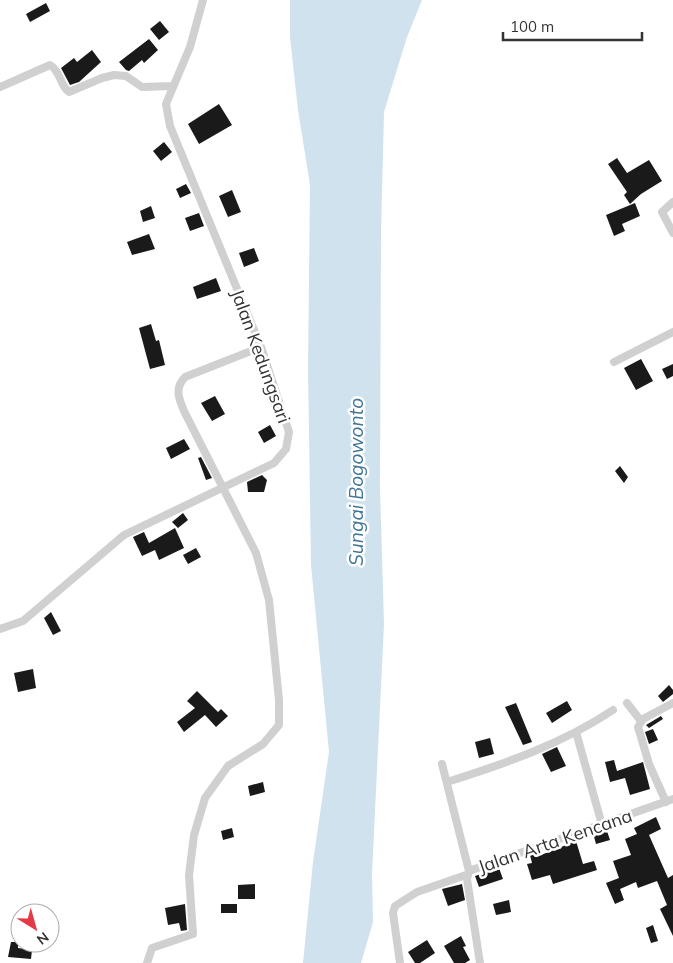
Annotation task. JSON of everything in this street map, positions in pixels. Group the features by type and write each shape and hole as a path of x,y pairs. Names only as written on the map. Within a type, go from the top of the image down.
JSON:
{"street":[{"name":"Jalan Kedungsari","path":"0,629 23,621 124,535 274,463 283,455 288,443 289,432 261,347 170,126 166,104 190,46 203,0"},
{"path":"0,86 50,65 55,68 62,85 69,92 114,75 126,76 142,87 172,86"},
{"path":"673,202 662,212 673,233"},
{"path":"614,362 673,332"},
{"path":"147,963 152,948 193,934 189,875 194,835 205,798 228,766 263,744 279,724 279,700 269,600 256,553 184,411 178,390 184,377 261,347"},
{"path":"627,703 641,721"},
{"path":"669,800 640,738 638,727 641,721 673,703"},
{"path":"446,782 525,754 576,732 612,710"},
{"path":"576,732 602,825"},
{"path":"400,963 393,913 395,906 417,892 467,873 442,764"},
{"name":"Jalan Arta Kencana","path":"480,963 467,873 669,800"}],"water":[{"name":"Sungai Bogowonto","path":"290,0 422,0 407,37 384,112 381,231 380,488 384,624 372,874 373,922 361,963 303,963 313,862 329,752 311,565 308,369 310,185 298,110 290,37"}],"building":[{"path":"46,3 50,11 30,22 26,14"},
{"path":"160,21 169,32 159,40 150,29"},
{"path":"149,39 158,50 144,63 142,60 129,71 126,70 119,62"},
{"path":"92,50 101,62 79,82 70,85 61,68 74,58 77,62"},
{"path":"219,104 232,125 199,144 188,124"},
{"path":"164,142 172,152 161,161 153,151"},
{"path":"617,158 627,173 649,160 662,181 641,194 630,204 624,195 627,192 608,164"},
{"path":"186,184 191,193 180,198 176,189"},
{"path":"232,190 241,212 228,217 219,196"},
{"path":"635,203 640,216 622,224 625,231 614,236 606,215"},
{"path":"151,206 155,218 143,222 140,211"},
{"path":"199,213 204,226 190,231 185,218"},
{"path":"149,234 155,249 132,255 127,242"},
{"path":"254,248 259,261 244,267 239,253"},
{"path":"216,278 221,291 197,299 193,287"},
{"path":"151,324 156,341 159,340 165,365 150,369 139,328"},
{"path":"641,359 653,381 636,390 624,368"},
{"path":"673,364 673,376 667,379 662,369"},
{"path":"215,396 225,414 212,421 201,403"},
{"path":"270,425 276,436 264,443 258,432"},
{"path":"184,439 190,449 171,459 166,448"},
{"path":"201,457 212,478 206,480 198,458"},
{"path":"620,466 628,477 624,483 615,471"},
{"path":"262,475 267,480 264,492 248,492 247,482"},
{"path":"183,513 188,520 178,528 172,522"},
{"path":"175,528 184,548 159,560 155,550 142,556 133,537 144,532 149,543"},
{"path":"196,548 201,557 188,564 183,555"},
{"path":"51,612 61,631 53,635 44,618"},
{"path":"33,669 36,688 18,692 14,673"},
{"path":"669,685 673,690 673,694 663,702 658,696"},
{"path":"197,691 218,712 221,709 228,716 216,727 205,715 184,732 177,722 195,708 187,701"},
{"path":"567,701 572,710 552,723 546,713"},
{"path":"516,703 532,742 523,745 505,707"},
{"path":"661,716 663,719 649,728 646,725"},
{"path":"653,729 658,740 649,744 645,732"},
{"path":"490,738 494,754 479,758 475,742"},
{"path":"557,747 566,766 551,772 542,754"},
{"path":"614,760 617,771 643,762 650,789 630,795 625,778 610,782 605,762"},
{"path":"263,782 265,792 250,796 248,786"},
{"path":"656,817 661,829 649,835 668,878 673,875 673,936 660,909 667,905 657,881 638,888 636,882 620,889 624,900 615,904 606,883 619,878 613,861 631,855 625,839 637,834 634,828"},
{"path":"232,828 234,837 223,840 221,831"},
{"path":"606,828 610,840 596,844 593,833"},
{"path":"576,841 583,864 594,861 597,870 553,884 550,875 532,880 527,864 532,863 530,855 540,852 541,855"},
{"path":"499,868 503,879 479,887 475,876"},
{"path":"255,884 255,899 238,899 238,885"},
{"path":"462,884 465,900 448,906 442,889"},
{"path":"509,900 511,912 496,915 493,904"},
{"path":"185,904 187,930 181,931 179,923 168,925 165,908"},
{"path":"221,904 237,904 237,913 221,913"},
{"path":"653,925 658,941 651,943 646,928"},
{"path":"461,936 466,946 463,947 470,960 465,963 454,963 444,946"},
{"path":"427,940 435,953 420,963 415,963 408,952"},
{"path":"10,947 10,953 32,953 31,959 8,957"}]}
